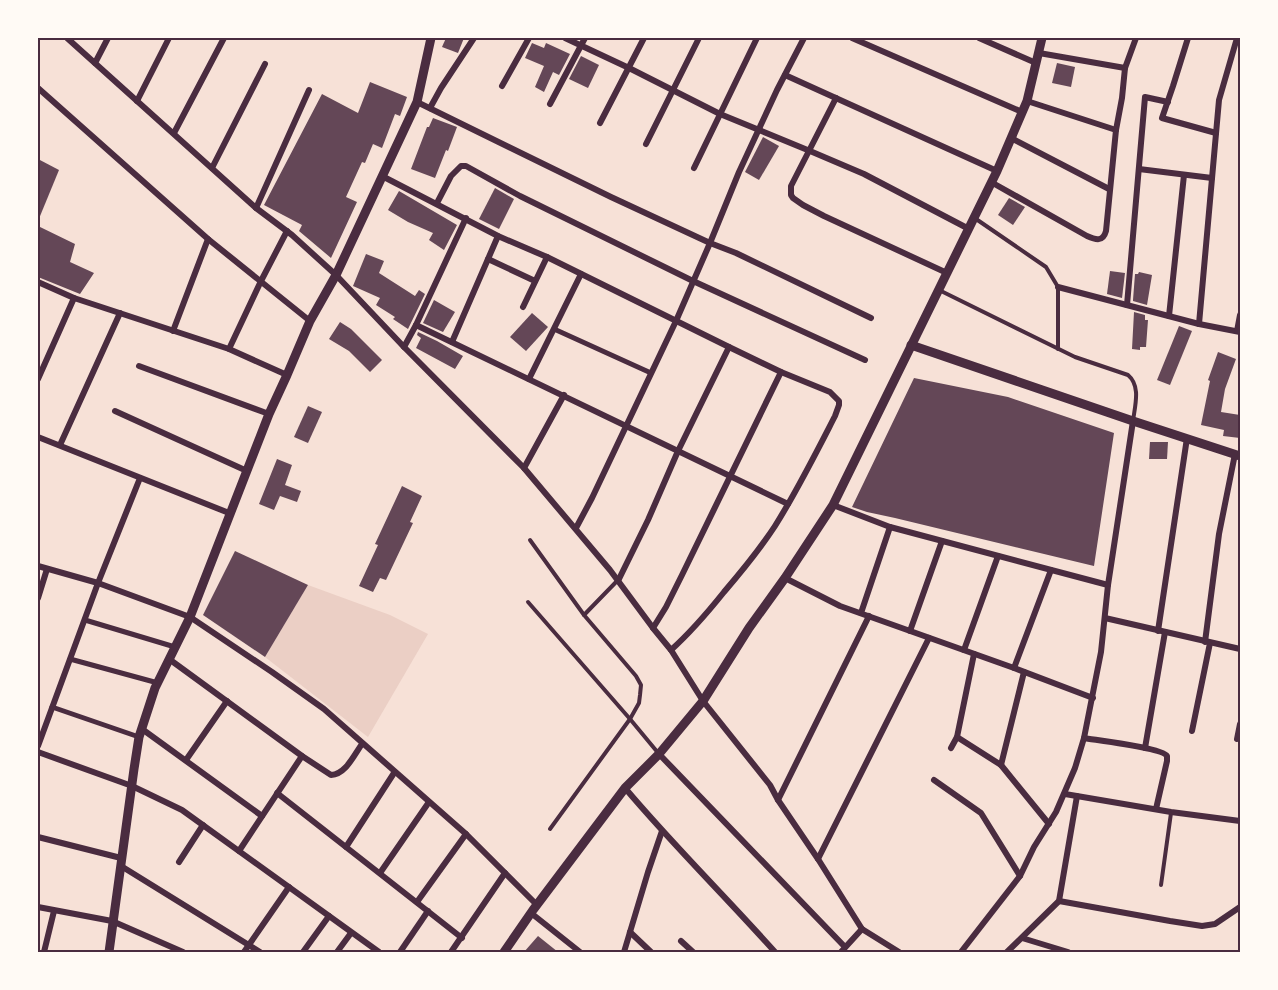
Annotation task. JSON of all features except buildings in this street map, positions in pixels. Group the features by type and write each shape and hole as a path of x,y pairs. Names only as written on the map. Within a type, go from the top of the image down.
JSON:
{"street":[{"path":"67,38 256,208 336,275 524,468 618,580 671,650 703,701 770,785 861,929 899,952"},
{"path":"95,63 108,38"},
{"path":"137,101 169,38"},
{"path":"174,133 224,38"},
{"path":"109,952 134,769 141,733 158,683 190,617 269,414 310,321 336,275 417,102 429,38"},
{"path":"430,108 474,38"},
{"path":"502,86 529,38"},
{"path":"565,38 720,114 864,174 969,229"},
{"path":"550,104 585,38"},
{"path":"600,123 644,38"},
{"path":"646,144 699,38"},
{"path":"694,168 757,38"},
{"path":"576,528 676,321 739,172 804,38"},
{"path":"852,38 1022,112"},
{"path":"979,38 1036,63"},
{"path":"504,952 625,788 659,754 703,701 749,628 833,505 997,171 1027,101 1042,38"},
{"path":"992,182 1087,236 1097,240 1102,239 1125,68 1136,38"},
{"path":"1188,38 1162,118 1216,133"},
{"path":"1199,324 1219,100 1237,38"},
{"path":"1039,53 1125,68"},
{"path":"212,168 266,64"},
{"path":"785,75 997,171"},
{"path":"38,88 208,239 310,321"},
{"path":"256,208 309,90"},
{"path":"1127,305 1145,97 1167,102"},
{"path":"836,98 791,186 790,191 793,198 824,216 947,273"},
{"path":"1027,101 1116,130"},
{"path":"417,102 611,197 736,253 871,318"},
{"path":"1011,138 1109,189"},
{"path":"437,203 454,172 461,166 466,166 520,196 693,281 865,360"},
{"path":"1139,169 1212,178"},
{"path":"1169,316 1184,175"},
{"path":"382,176 498,236 548,257 729,347 835,396 839,405 799,484 774,527 705,616 671,650"},
{"path":"404,347 466,218"},
{"path":"229,349 286,231"},
{"path":"452,342 498,236"},
{"path":"173,331 208,239"},
{"path":"523,307 548,257"},
{"path":"488,259 536,281"},
{"path":"529,379 581,274"},
{"path":"38,282 74,298 229,349 287,375"},
{"path":"1058,288 1239,332 1240,315"},
{"path":"38,379 74,298"},
{"path":"60,445 120,313"},
{"path":"416,325 788,504"},
{"path":"554,329 651,373"},
{"path":"911,345 1238,455 1220,534 1208,642 1192,731"},
{"path":"618,580 729,347"},
{"path":"139,366 269,414"},
{"path":"653,628 682,575 781,372"},
{"path":"524,468 564,395"},
{"path":"115,411 247,471"},
{"path":"961,952 1020,876 1065,794 1093,698 1133,421"},
{"path":"38,436 229,513"},
{"path":"1145,748 1187,438"},
{"path":"38,746 140,478"},
{"path":"833,505 890,527 1108,585"},
{"path":"861,613 890,527"},
{"path":"910,631 942,541"},
{"path":"963,650 998,556"},
{"path":"38,566 98,584 190,617 324,709 465,834 505,873 534,909 580,952"},
{"path":"38,598 47,569"},
{"path":"1014,668 1052,570"},
{"path":"785,578 840,606 1093,698"},
{"path":"778,800 869,616"},
{"path":"1105,618 1240,649"},
{"path":"85,620 175,647"},
{"path":"818,860 929,638"},
{"path":"951,748 957,737 974,654"},
{"path":"70,659 158,683"},
{"path":"169,659 331,775 344,770 362,744"},
{"path":"1001,765 1024,672"},
{"path":"186,760 226,701"},
{"path":"52,707 141,733 186,760 262,816"},
{"path":"1237,739 1240,724"},
{"path":"957,737 1001,765 1049,824"},
{"path":"1083,738 1145,748 1165,754 1167,757 1156,809"},
{"path":"38,752 132,786 183,810 379,952"},
{"path":"659,754 843,950 861,929"},
{"path":"239,851 302,756"},
{"path":"346,847 394,773"},
{"path":"934,780 981,813 1020,876"},
{"path":"625,788 775,952"},
{"path":"277,793 462,938"},
{"path":"1065,794 1240,821"},
{"path":"1007,952 1059,901 1077,796"},
{"path":"380,873 429,802"},
{"path":"179,862 203,825"},
{"path":"624,952 662,831"},
{"path":"417,902 465,834"},
{"path":"38,837 121,862 260,952"},
{"path":"451,952 505,873"},
{"path":"244,952 289,887"},
{"path":"1059,901 1202,926 1215,924 1240,907"},
{"path":"38,907 112,921 183,952"},
{"path":"44,952 54,911"},
{"path":"400,952 428,911"},
{"path":"303,952 329,916"},
{"path":"630,932 651,952"},
{"path":"337,952 351,933"},
{"path":"1022,938 1068,952"},
{"path":"681,941 693,952"}],"lane":[{"path":"974,218 1046,267 1058,288 1058,349"},
{"path":"939,290 1075,357 1128,375 1134,380 1136,387 1133,421"},
{"path":"530,540 584,615 636,676 641,686 639,703 630,719 550,829"},
{"path":"584,615 618,580"},
{"path":"528,602 659,754"},
{"path":"1161,885 1171,812"}],"shaded area":[{"path":"308,585 390,615 428,634 368,737 265,657"}]}
